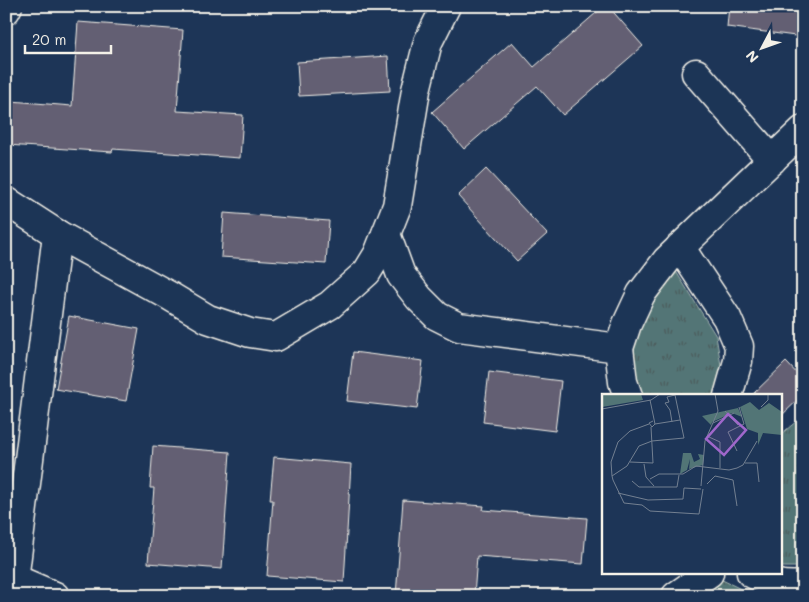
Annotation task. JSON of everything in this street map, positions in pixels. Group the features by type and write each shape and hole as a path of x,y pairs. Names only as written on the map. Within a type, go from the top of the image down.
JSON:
{"street":[{"path":"6,10 8,6"},
{"path":"6,201 57,234 208,318 250,333 276,337 330,305 367,272 378,254 397,206 416,90 428,42 446,6"},
{"path":"696,73 772,160"},
{"path":"627,394 623,382 619,348 627,324 642,294 667,260 803,130"},
{"path":"55,596 11,584 57,234"},
{"path":"386,234 401,275 419,298 437,316 459,327 619,348"},
{"path":"680,247 727,318 739,346 738,361 729,394"},
{"path":"676,596 708,574"},
{"path":"753,574 768,583 803,585"}],"green space":[{"path":"675,270 716,336 723,377 719,394 637,394 632,354 641,323 656,287"},
{"path":"803,416 803,567 782,567 782,433"},
{"path":"716,577 743,590 766,596 690,596"}],"building":[{"path":"604,6 608,6 643,46 563,115 537,86 464,149 432,112 512,42 534,67"},
{"path":"729,6 803,6 803,37 727,27"},
{"path":"78,22 183,30 177,111 243,115 240,158 113,149 112,152 7,145 11,101 72,106"},
{"path":"388,56 390,91 299,96 297,62"},
{"path":"486,169 547,234 517,261 458,196"},
{"path":"224,213 329,221 326,264 221,257"},
{"path":"69,316 139,329 126,401 56,389"},
{"path":"353,352 423,361 417,409 347,401"},
{"path":"786,362 803,380 803,395 782,415 782,394 753,394"},
{"path":"489,372 561,381 555,431 483,422"},
{"path":"153,446 230,452 222,569 148,563 154,488 150,488"},
{"path":"274,457 351,464 344,582 267,576 273,500 270,500"},
{"path":"403,500 484,506 483,510 587,518 583,564 477,556 474,596 396,596"}]}
